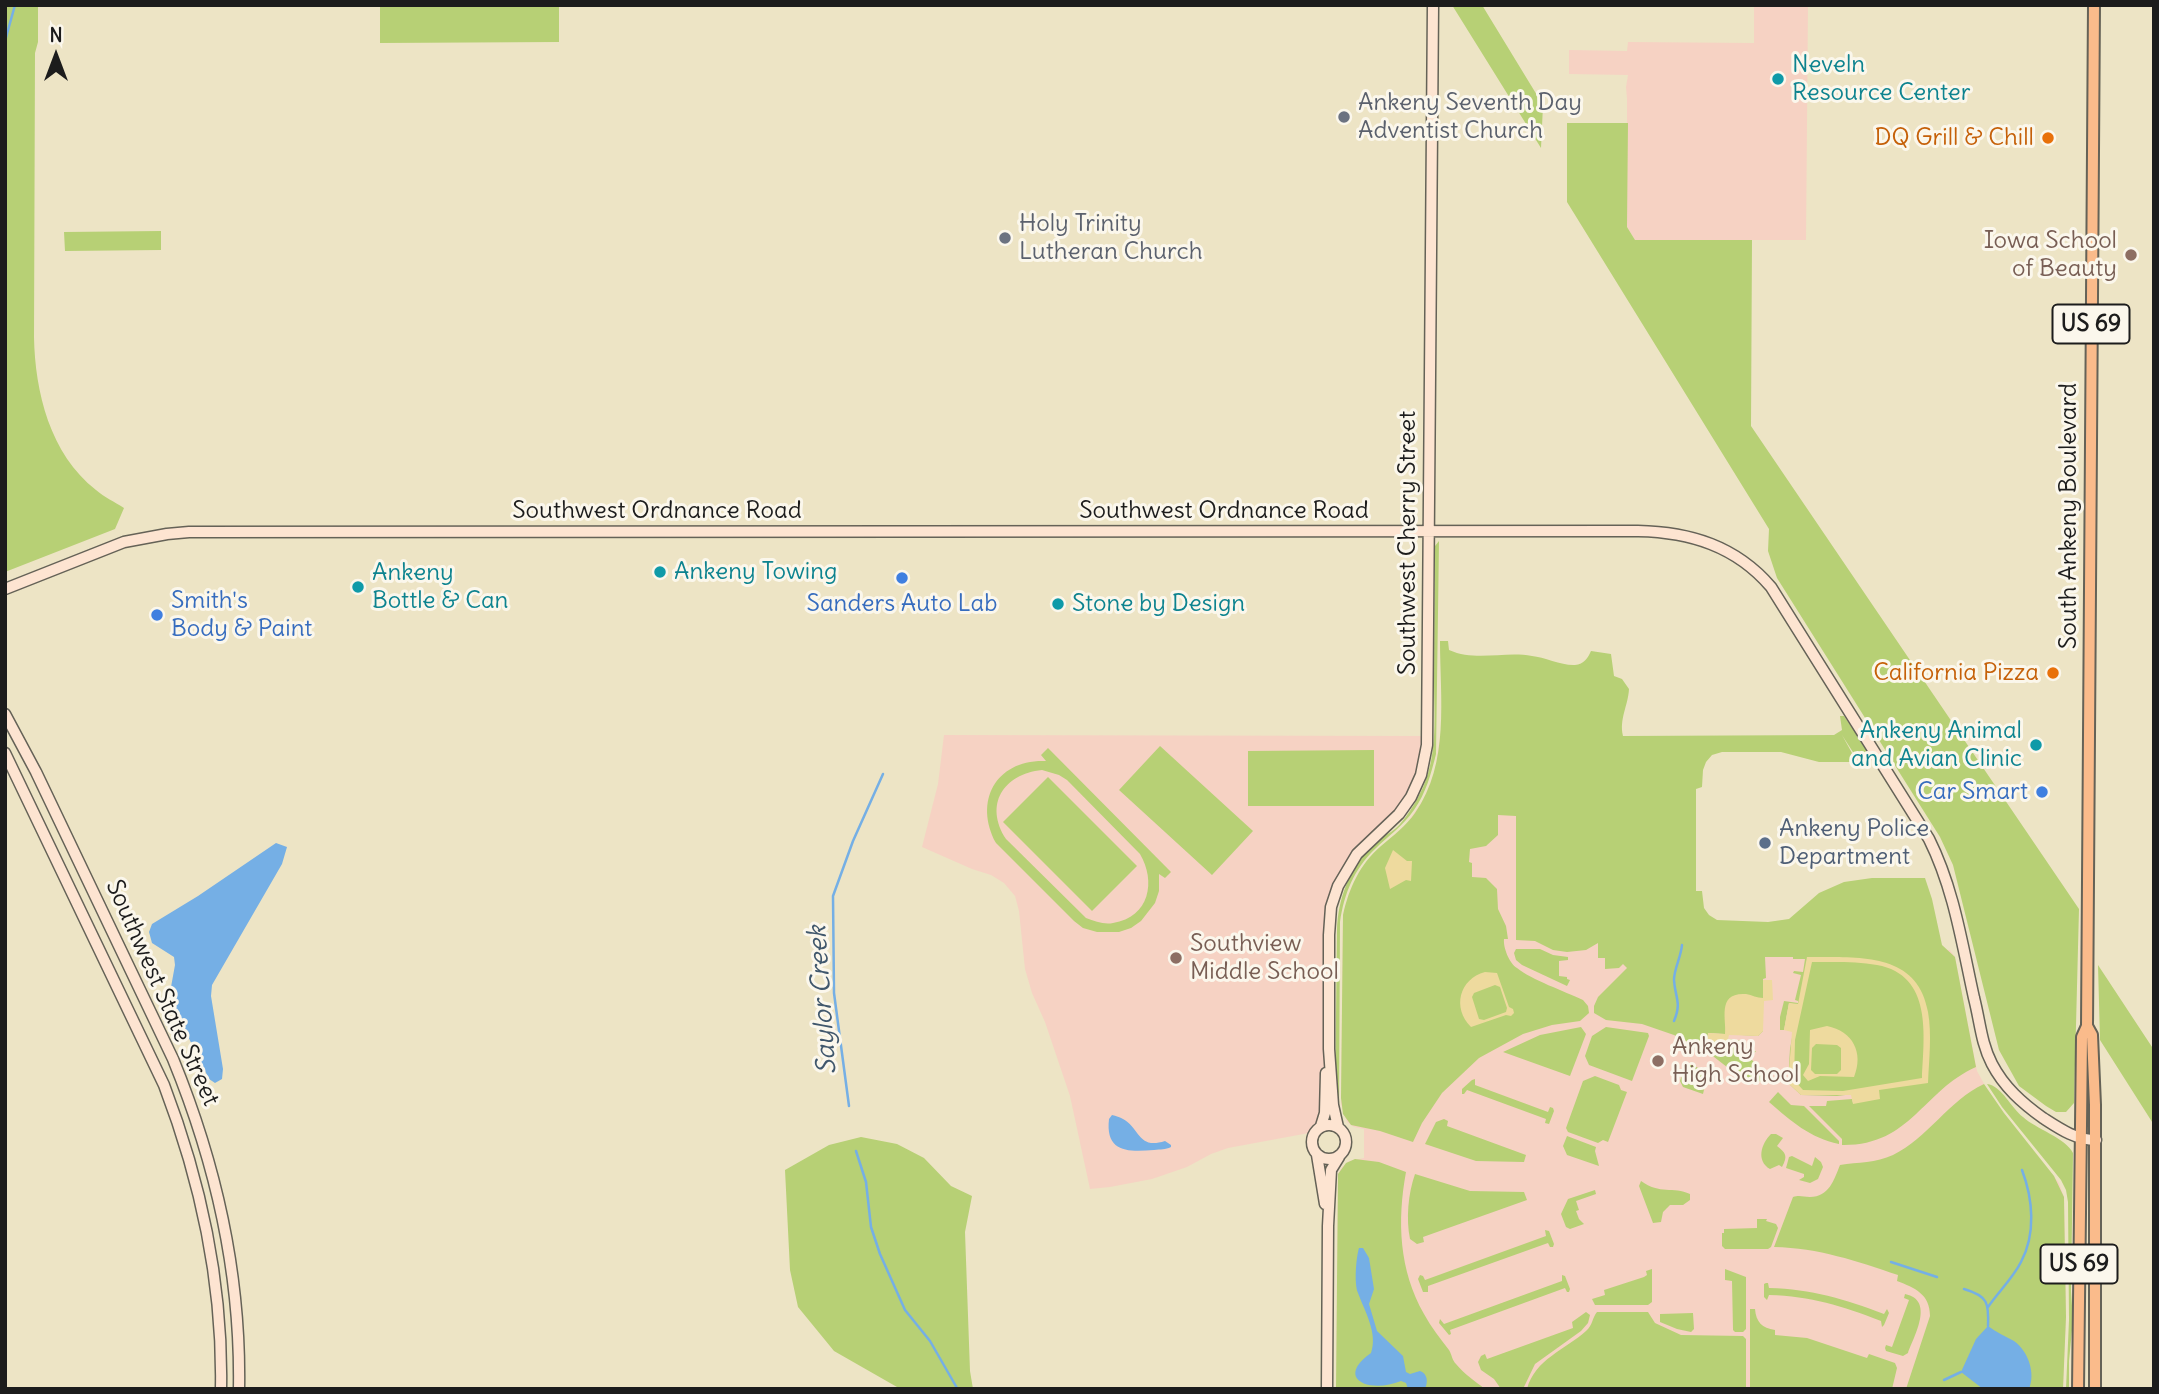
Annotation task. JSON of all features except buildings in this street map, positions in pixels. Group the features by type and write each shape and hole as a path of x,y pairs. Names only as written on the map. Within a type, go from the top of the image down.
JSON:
{"main road":[{"name":"South Ankeny Boulevard","path":"2078,1389 2082,1037 2087,1026 2094,5"},
{"name":"South Ankeny Boulevard","path":"2087,1026 2092,1035 2096,1140 2095,1389"}],"street":[{"name":"Southwest Cherry Street","path":"1338,1127 1333,1105 1329,1049 1329,917 1333,898 1357,854 1405,806 1417,786 1426,755 1428,736 1433,5"},
{"name":"Southwest Ordnance Road","path":"5,590 124,542 189,532 1638,531 1672,533 1701,539 1724,549 1771,587 1936,851 1953,902 1981,1036 1998,1074 2026,1105 2052,1124 2081,1140 2096,1140"},
{"name":"Southwest State Street","path":"5,714 42,784 173,1059 187,1094 208,1158 230,1255 239,1335 239,1389"},
{"name":"Southwest State Street","path":"5,753 164,1085 178,1122 195,1177 211,1255 220,1334 221,1389"},
{"name":"Southwest Cherry Street","path":"1321,1126 1325,1113 1329,1049"},
{"path":"1326,1389 1331,1170 1346,1144 1345,1133 1332,1125 1321,1126 1312,1140 1317,1155 1328,1226"},
{"path":"1317,1155 1328,1159 1339,1157"}],"shaded area":[{"path":"1754,5 1808,5 1806,240 1635,240 1627,227 1628,75 1569,74 1569,50 1627,51 1628,42 1754,43"},
{"name":"Southview Middle School","path":"944,735 1428,736 1411,797 1365,846 1333,898 1329,1049 1321,1126 1309,1133 1228,1148 1187,1167 1152,1179 1090,1189 1070,1096 1025,969 1015,896 1004,883 991,875 922,847 938,784"},
{"name":"Ankeny High School","path":"1440,736 1652,947 1950,950 1955,957 1977,1071 1993,1100 2059,1183 2064,1197 2066,1317 2063,1389 1336,1389 1338,1174 1349,1161 1364,1158 1364,1129 1347,1122 1341,1104 1343,915 1359,872 1375,852 1407,823 1423,800 1435,772"}],"green space":[{"path":"5,5 38,5 38,42 35,53 34,337 42,400 56,440 67,459 96,490 124,508 115,529 5,572"},
{"path":"380,5 559,5 559,42 380,43"},
{"path":"1452,5 1482,5 1543,105 1541,148"},
{"path":"1567,123 1628,123 1627,227 1635,240 1752,240 1751,426 2079,909 2074,1103 2066,1112 2056,1112 2019,1086 1999,1050 1953,865 1940,837 1777,578 1768,551 1769,529 1567,202"},
{"path":"161,231 161,250 65,251 64,232"},
{"path":"1439,541 1436,754 1428,783 1418,804 1405,821 1361,865 1344,902 1340,922 1339,1110 1335,1102 1337,930 1340,907 1356,866 1375,843 1406,817 1428,772 1434,733 1435,546"},
{"path":"1440,641 1448,641 1449,650 1469,655 1522,655 1570,665 1583,662 1591,651 1611,654 1614,676 1622,679 1629,689 1622,724 1623,736 1834,735 1842,730 1840,716 1844,716 1869,753 1865,761 1858,760 1842,735 1857,762 1819,762 1781,752 1722,752 1712,755 1706,762 1702,787 1696,789 1696,891 1702,891 1704,908 1717,920 1768,922 1789,919 1819,893 1844,882 1872,878 1925,878 1942,945 1955,957 1976,1067 1942,1089 1915,1115 1884,1137 1865,1143 1842,1145 1842,1139 1809,1106 1826,1106 1827,1101 1852,1099 1853,1103 1879,1091 1837,1096 1801,1095 1788,1083 1790,1049 1798,1005 1789,1003 1784,1030 1780,1030 1780,1017 1784,1001 1798,1003 1795,1000 1801,975 1793,973 1803,972 1805,959 1765,957 1763,1031 1758,1036 1708,1033 1727,1043 1728,1039 1744,1041 1744,1051 1756,1051 1750,1058 1769,1083 1741,1078 1709,1053 1674,1035 1642,1024 1606,1020 1594,1013 1594,1006 1598,997 1627,968 1623,964 1619,968 1605,969 1605,958 1598,958 1598,943 1586,950 1567,952 1553,950 1535,941 1516,940 1516,816 1498,815 1498,835 1486,846 1470,849 1469,862 1472,863 1472,877 1486,878 1497,889 1498,909 1506,926 1508,939 1504,939 1507,955 1514,966 1523,972 1583,1000 1589,1013 1580,1021 1552,1025 1523,1034 1479,1058 1442,1093 1413,1142 1351,1125 1343,1114 1341,1098 1343,915 1352,886 1361,869 1415,813 1434,773 1441,730"},
{"path":"1160,746 1253,831 1212,875 1119,790"},
{"path":"1048,748 1171,872 1165,878 1159,874 1159,891 1155,903 1141,921 1131,928 1119,932 1097,932 1083,928 996,843 987,812 994,785 1014,767 1029,762 1046,761 1041,755","holes":["1042,770 1059,775 1140,854 1145,864 1148,875 1146,896 1142,906 1125,919 1106,923 1086,918 1006,839 1000,826 997,803 1008,785 1028,773"]},
{"path":"1374,750 1374,806 1248,806 1248,751"},
{"path":"1048,777 1137,866 1092,911 1003,822"},
{"path":"1516,949 1540,949 1553,955 1568,957 1568,960 1559,961 1559,976 1570,980 1567,986 1522,965 1516,960"},
{"path":"2098,965 2154,1050 2154,1125 2100,1040"},
{"path":"1581,1027 1586,1034 1570,1076 1503,1052 1540,1035"},
{"path":"1606,1027 1648,1033 1632,1081 1589,1065 1585,1056 1592,1036"},
{"path":"1686,1064 1701,1070 1705,1078 1703,1094 1683,1087 1680,1081"},
{"path":"1595,1076 1619,1085 1621,1090 1627,1092 1608,1142 1603,1140 1598,1143 1568,1132 1566,1128 1583,1081"},
{"path":"1475,1079 1475,1085 1548,1112 1550,1107 1553,1108 1549,1124 1545,1123 1546,1119 1467,1090 1462,1094 1462,1089"},
{"path":"1984,1084 2054,1176 2064,1197 2066,1317 2063,1389 1906,1389 1930,1316 1924,1297 1915,1289 1897,1281 1898,1275 1822,1253 1774,1247 1793,1197 1822,1194 1830,1187 1840,1165 1880,1160 1906,1148 1960,1099"},
{"path":"1987,1084 2002,1093 2023,1117 2058,1138 2073,1153 2073,1320 2069,1389 2066,1389 2069,1320 2066,1190"},
{"path":"1778,1092 1791,1105 1804,1106 1839,1144 1810,1133 1777,1109 1769,1102"},
{"path":"1444,1119 1448,1121 1447,1126 1526,1155 1524,1162 1476,1161 1425,1144 1436,1122"},
{"path":"1771,1134 1783,1138 1777,1146 1785,1157 1782,1167 1779,1165 1770,1169 1763,1162 1762,1152"},
{"path":"1567,1136 1596,1147 1599,1166 1567,1155 1563,1146"},
{"path":"861,1137 897,1144 924,1158 951,1186 972,1196 965,1232 973,1389 897,1387 834,1351 798,1307 790,1270 785,1170 829,1145"},
{"path":"1789,1157 1812,1166 1815,1157 1821,1162 1823,1167 1818,1179 1810,1183 1799,1180 1804,1174 1786,1168"},
{"path":"1355,1159 1379,1162 1406,1172 1401,1227 1409,1280 1424,1314 1455,1362 1485,1389 1336,1389 1338,1174 1346,1163"},
{"path":"1415,1174 1470,1191 1524,1192 1527,1200 1423,1237 1424,1242 1417,1244 1410,1239 1408,1223 1409,1198"},
{"path":"1641,1181 1654,1188 1690,1194 1690,1200 1683,1205 1670,1205 1663,1212 1661,1222 1653,1223 1639,1186"},
{"path":"1595,1190 1596,1194 1576,1201 1579,1210 1576,1211 1584,1224 1570,1229 1566,1227 1561,1214 1568,1199"},
{"path":"1757,1219 1767,1219 1766,1221 1776,1224 1778,1228 1771,1247 1725,1249 1722,1246 1724,1229 1757,1228"},
{"path":"1545,1230 1549,1231 1553,1247 1548,1243 1428,1286 1428,1292 1423,1292 1418,1279 1420,1275 1425,1280 1546,1236"},
{"path":"1652,1269 1652,1302 1648,1305 1595,1305 1592,1299 1605,1295 1604,1290 1644,1277 1647,1275 1646,1271"},
{"path":"1725,1269 1746,1277 1746,1329 1743,1332 1733,1330 1732,1281 1725,1280"},
{"path":"1562,1275 1565,1276 1569,1292 1565,1288 1450,1330 1449,1335 1439,1323 1440,1319 1444,1324 1562,1281"},
{"path":"1768,1283 1769,1288 1814,1293 1884,1314 1887,1309 1889,1313 1882,1327 1881,1321 1826,1303 1799,1297 1769,1295 1767,1300 1764,1297 1764,1284"},
{"path":"1905,1294 1919,1303 1921,1311 1908,1353 1903,1356 1886,1351 1885,1348 1886,1345 1892,1347 1909,1300 1904,1298"},
{"path":"1750,1309 1755,1309 1758,1321 1775,1330 1775,1335 1807,1338 1867,1358 1869,1354 1895,1363 1897,1368 1892,1389 1750,1389"},
{"path":"1586,1312 1590,1315 1588,1323 1535,1364 1523,1389 1501,1389 1494,1379 1481,1370 1478,1362 1481,1356 1485,1354 1487,1359 1573,1328 1572,1322"},
{"path":"1597,1312 1648,1312 1655,1323 1681,1335 1743,1336 1746,1339 1746,1389 1527,1389 1544,1362 1586,1331"},
{"path":"1693,1313 1694,1329 1691,1332 1660,1322 1660,1314"}],"sand":[{"path":"1393,850 1407,861 1412,861 1411,881 1406,880 1390,889 1385,868"},
{"path":"1807,957 1863,958 1898,968 1911,977 1922,992 1928,1012 1928,1083 1879,1090 1880,1099 1853,1104 1851,1095 1801,1095 1788,1083 1792,1032 1784,1030 1789,1003 1798,1004","holes":["1812,962 1877,965 1895,971 1908,981 1921,1010 1924,1044 1922,1078 1843,1091 1803,1090 1794,1080 1795,1040"]},
{"path":"1485,972 1497,973 1509,1007 1513,1009 1511,1016 1506,1015 1471,1027 1465,1019 1460,1003 1464,987","holes":["1495,985 1500,987 1506,1012 1484,1020 1479,1019 1472,997 1474,993"]},
{"path":"1763,980 1772,980 1773,1000 1764,1001 1763,1031 1758,1036 1729,1035 1727,1043 1707,1041 1708,1033 1725,1034 1725,1008 1730,997 1746,994 1763,998"},
{"path":"1827,1026 1850,1038 1858,1060 1854,1077 1820,1076 1808,1081 1803,1075 1809,1064 1810,1030","holes":["1816,1044 1837,1045 1841,1048 1841,1070 1837,1074 1815,1074 1811,1070 1812,1048"]}],"water":[{"path":"276,843 287,847 282,864 212,985 211,996 223,1069 222,1079 215,1083 209,1079 169,998 174,957 152,943 149,932 152,924"},
{"path":"1112,1115 1129,1123 1140,1137 1149,1143 1165,1141 1171,1147 1145,1151 1121,1148 1111,1138 1109,1119"},
{"path":"1359,1248 1363,1248 1369,1258 1374,1289 1369,1304 1377,1331 1403,1356 1406,1372 1410,1374 1420,1371 1425,1374 1425,1389 1408,1389 1406,1383 1401,1381 1389,1385 1368,1385 1356,1377 1360,1362 1371,1353 1373,1345 1370,1323 1357,1289"},
{"path":"1988,1326 2014,1341 2023,1350 2031,1369 2029,1389 1983,1389 1961,1372 1976,1339"}],"waterway":[{"path":"5,41 15,5"},
{"name":"Saylor Creek","path":"849,1106 834,993 833,896 853,841 883,774"},
{"path":"1674,1021 1678,1004 1674,976 1682,945"},
{"name":"Saylor Creek","path":"856,1151 866,1182 871,1227 880,1254 905,1310 930,1341 957,1388"},
{"path":"1988,1307 2018,1268 2029,1240 2029,1193 2022,1170"},
{"path":"1891,1262 1937,1277"},
{"path":"1964,1289 1978,1294 1985,1302 1988,1326"},
{"path":"1944,1380 1961,1372"}],"place":[{"name":"Neveln Resource Center","path":"1778,79"},
{"name":"Ankeny Seventh Day Adventist Church","path":"1344,117"},
{"name":"DQ Grill & Chill","path":"2048,138"},
{"name":"Holy Trinity Lutheran Church","path":"1005,238"},
{"name":"Iowa School of Beauty","path":"2131,255"},
{"name":"Ankeny Towing","path":"660,572"},
{"name":"Sanders Auto Lab","path":"902,578"},
{"name":"Ankeny Bottle & Can","path":"358,587"},
{"name":"Stone by Design","path":"1058,604"},
{"name":"Smith's Body & Paint","path":"157,615"},
{"name":"California Pizza","path":"2053,673"},
{"name":"Ankeny Animal and Avian Clinic","path":"2036,745"},
{"name":"Car Smart","path":"2042,792"},
{"name":"Ankeny Police Department","path":"1765,843"},
{"name":"Southview Middle School","path":"1176,958"},
{"name":"Ankeny High School","path":"1658,1061"}]}
